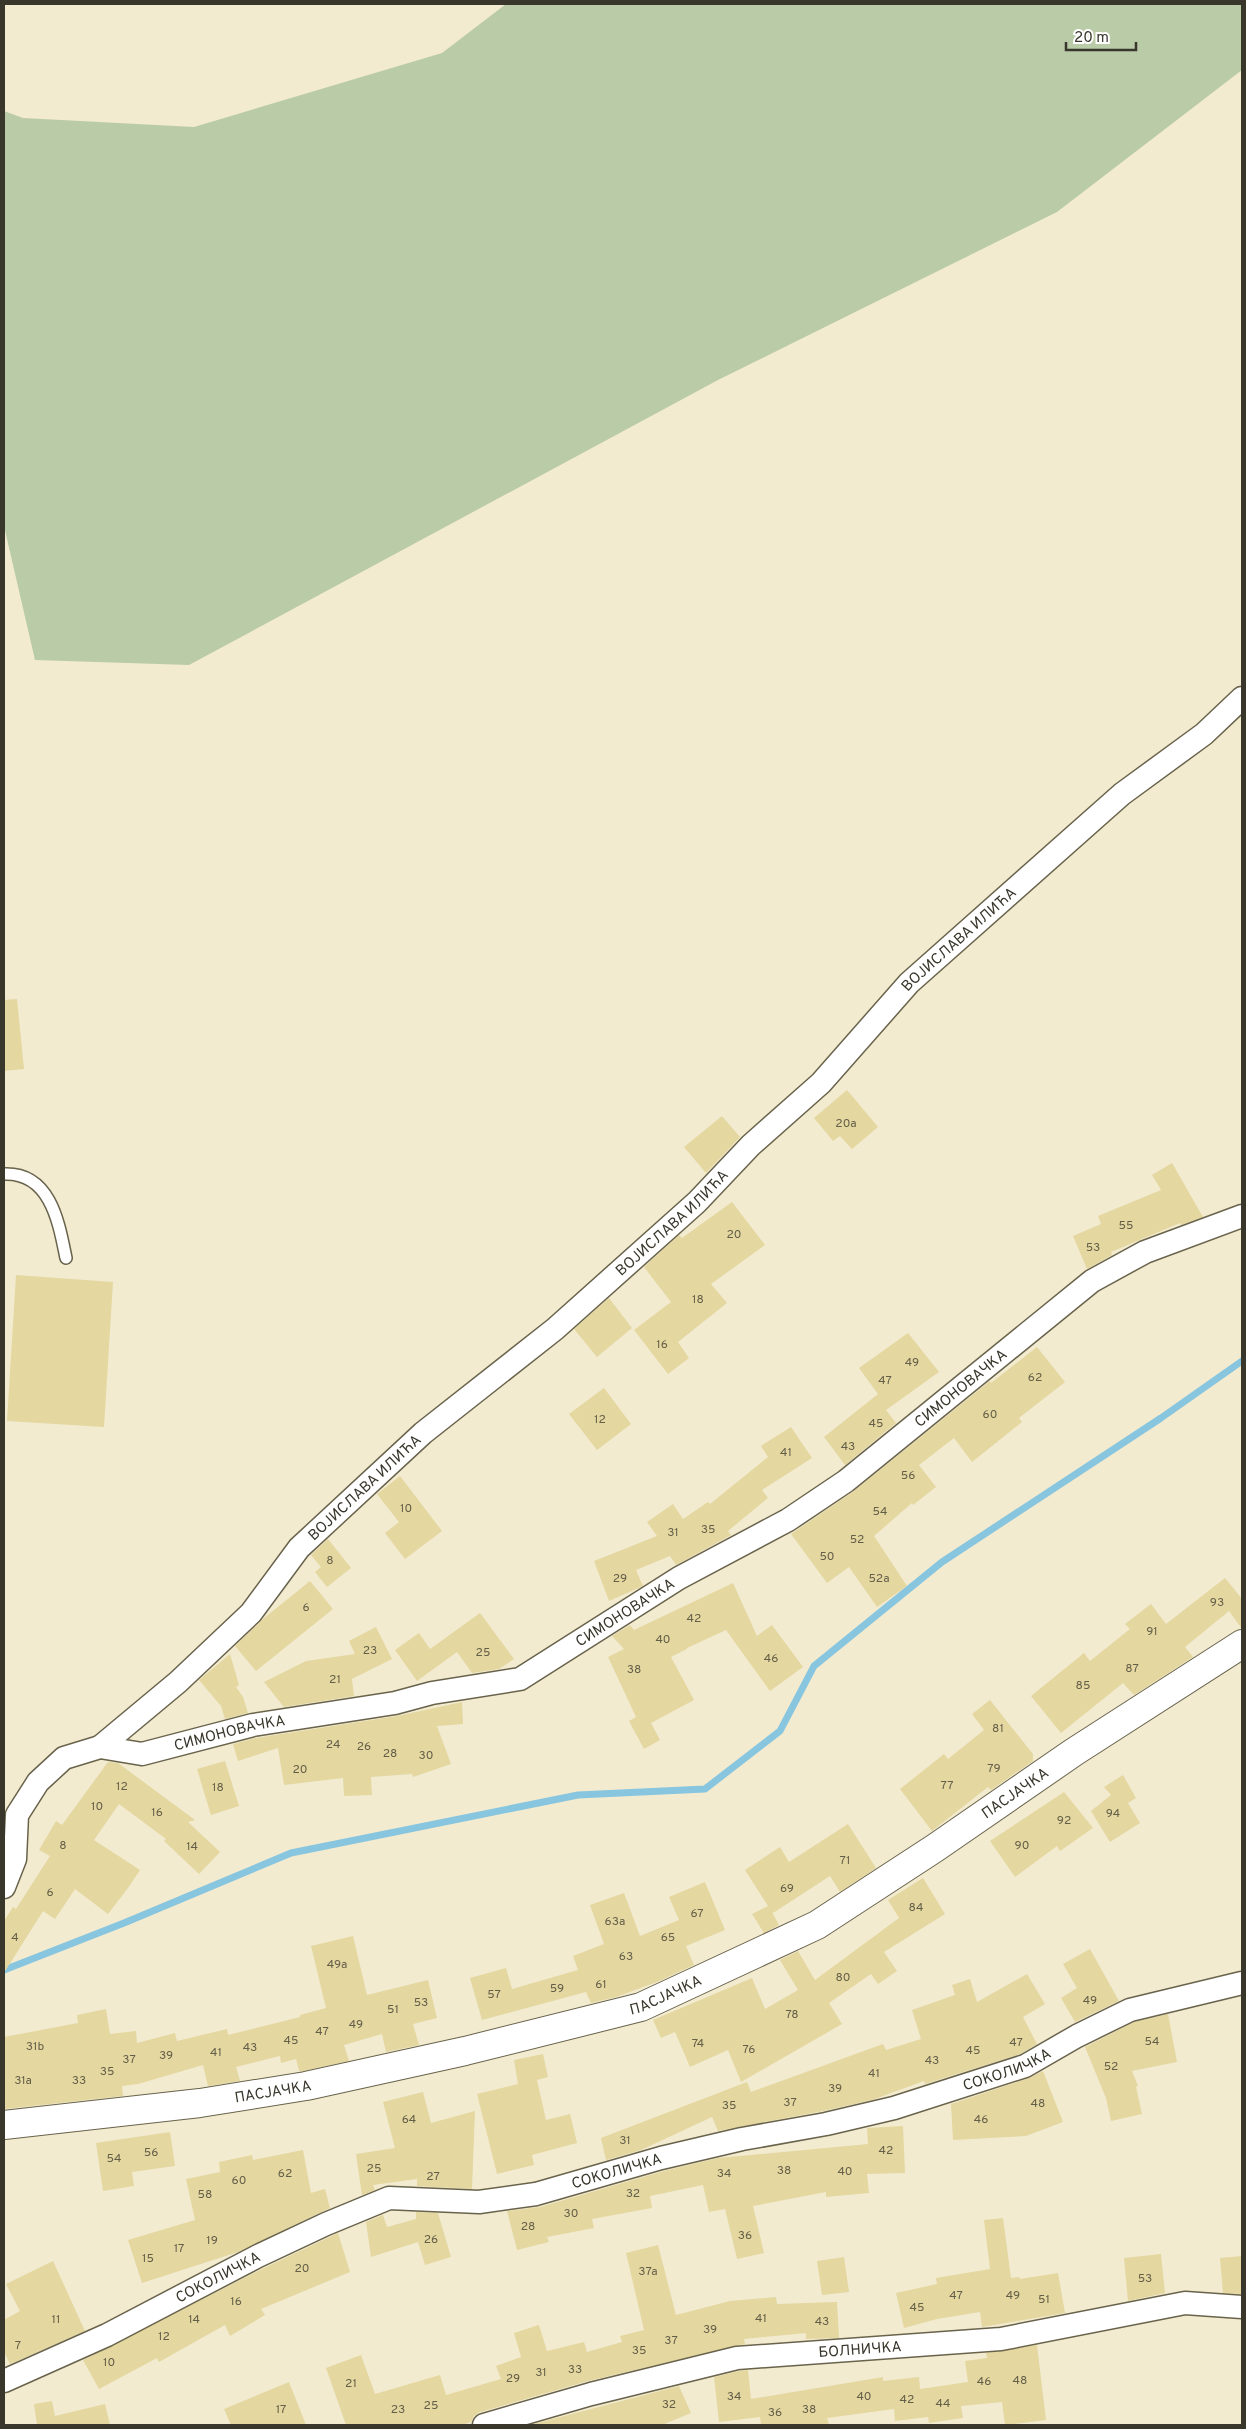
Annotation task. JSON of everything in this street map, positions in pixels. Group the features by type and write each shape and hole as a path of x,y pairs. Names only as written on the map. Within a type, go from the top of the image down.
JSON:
{"main road":[{"name":"ПАСЈАЧКА","path":"4,2125 200,2103 306,2086 465,2051 605,2017 649,2003 816,1925 935,1848 1074,1752 1242,1644"}],"street":[{"name":"ВОЈИСЛАВА ИЛИЋА","path":"100,1747 178,1682 251,1613 299,1548 423,1433 555,1328 697,1202 752,1145 821,1084 910,983 1122,794 1204,734 1242,698"},
{"name":"СИМОНОВАЧКА","path":"4,1887 14,1859 17,1815 38,1782 64,1758 100,1747 142,1754 253,1725 395,1703 432,1693 520,1679 678,1578 788,1520 846,1481 1092,1281 1145,1252 1242,1216"},
{"name":"СОКОЛИЧКА","path":"4,2381 106,2335 275,2248 389,2198 479,2202 536,2194 661,2158 742,2139 826,2124 894,2108 1025,2066 1078,2036 1130,2010 1242,1983"},
{"name":"БОЛНИЧКА","path":"484,2425 591,2394 737,2358 1001,2339 1185,2303 1242,2307"}],"lane":[{"path":"4,1174 22,1178 44,1193 58,1217 66,1258"}],"green space":[{"path":"506,4 1242,4 1242,70 1057,212 718,380 189,665 35,660 4,526 4,111 23,118 194,127 442,53"}],"building":[{"path":"17,999 24,1069 4,1071 4,1000"},
{"path":"847,1090 878,1127 852,1149 840,1136 833,1141 814,1118"},
{"path":"722,1116 740,1137 706,1173 684,1147"},
{"path":"1172,1163 1203,1217 1181,1225 1180,1223 1111,1252 1112,1255 1087,1269 1073,1236 1101,1224 1098,1216 1161,1190 1152,1175"},
{"path":"732,1202 765,1245 711,1284 727,1303 678,1342 689,1358 668,1374 634,1330 671,1302 644,1267 679,1235 682,1238"},
{"path":"16,1275 113,1282 104,1427 7,1421"},
{"path":"609,1298 632,1328 597,1357 574,1329"},
{"path":"908,1333 939,1372 886,1410 896,1423 845,1465 824,1437 878,1394 859,1368"},
{"path":"1037,1347 1065,1382 1019,1418 1022,1422 972,1462 954,1438 919,1465 936,1487 913,1505 912,1503 874,1536 907,1586 877,1607 849,1567 827,1583 791,1534 854,1491 990,1381 991,1383"},
{"path":"604,1388 631,1424 597,1450 569,1414"},
{"path":"791,1427 812,1458 762,1490 768,1498 728,1531 731,1535 676,1565 670,1556 636,1570 643,1586 609,1601 594,1561 657,1536 647,1522 673,1504 683,1519 708,1502 710,1504 768,1457 761,1446"},
{"path":"400,1476 442,1531 405,1559 385,1533 399,1522 377,1494"},
{"path":"328,1539 351,1568 327,1587 315,1572 321,1567 311,1555"},
{"path":"1225,1578 1242,1599 1242,1629 1229,1611 1185,1647 1193,1657 1134,1695 1123,1683 1061,1733 1031,1696 1084,1653 1090,1661 1130,1629 1125,1624 1151,1604 1166,1624"},
{"path":"310,1581 333,1609 256,1671 235,1646 264,1618"},
{"path":"733,1583 757,1636 772,1625 803,1667 770,1691 726,1630 687,1648 671,1657 694,1700 651,1723 660,1740 644,1749 629,1721 636,1717 608,1657 624,1649 612,1636 630,1625 634,1630"},
{"path":"480,1613 514,1659 499,1669 472,1673 457,1652 417,1681 395,1650 419,1633 430,1649"},
{"path":"376,1627 392,1659 352,1679 354,1696 284,1707 264,1682 306,1661 355,1654 349,1641"},
{"path":"230,1654 239,1685 236,1687 243,1697 248,1713 225,1719 221,1706 199,1680"},
{"path":"990,1700 1033,1754 1033,1761 991,1790 988,1787 932,1831 900,1789 944,1754 948,1759 984,1730 972,1714"},
{"path":"462,1702 463,1724 437,1726 451,1764 413,1777 412,1774 371,1777 372,1795 344,1796 343,1778 284,1785 278,1748 238,1761 233,1744 256,1738 397,1716"},
{"path":"225,1761 239,1806 211,1815 197,1769"},
{"path":"108,1762 118,1763 195,1820 188,1822 220,1852 199,1874 164,1841 166,1839 119,1804 94,1840 140,1870 128,1888 108,1914 75,1889 55,1919 43,1911 4,1973 4,1921 13,1907 16,1909 50,1856 39,1850 56,1821 62,1825"},
{"path":"1123,1775 1136,1798 1128,1803 1140,1823 1110,1842 1091,1811 1111,1795 1104,1787"},
{"path":"1064,1792 1093,1828 1060,1851 1057,1846 1015,1877 990,1841"},
{"path":"848,1824 876,1868 840,1892 830,1876 772,1912 779,1925 764,1933 752,1914 768,1906 745,1870 780,1847 789,1862"},
{"path":"923,1878 945,1914 884,1952 897,1971 878,1984 871,1974 829,2003 842,2024 741,2082 728,2050 690,2067 675,2032 661,2038 653,2020 752,1978 765,2009 798,1990 780,1960 798,1951 815,1980 899,1918 888,1900"},
{"path":"705,1882 725,1930 686,1946 694,1965 657,1982 616,1997 591,2003 586,1992 482,2020 470,1978 506,1968 512,1989 578,1970 573,1956 604,1944 590,1905 624,1893 640,1936 679,1920 669,1897"},
{"path":"353,1936 367,1995 428,1980 437,2018 413,2024 419,2045 386,2052 382,2034 344,2045 349,2061 303,2071 299,2071 296,2059 281,2063 280,2056 236,2067 240,2081 208,2086 203,2065 138,2084 122,2086 123,2096 4,2109 4,2037 78,2023 77,2015 106,2009 110,2034 136,2031 137,2043 175,2033 177,2041 227,2029 228,2035 300,2017 300,2015 326,2008 311,1946"},
{"path":"1090,1949 1119,2001 1075,2022 1061,1998 1077,1988 1063,1964"},
{"path":"1027,1974 1045,2004 1023,2017 1037,2044 1020,2054 925,2084 924,2081 872,2100 823,2111 718,2131 712,2117 641,2150 606,2160 601,2138 747,2082 751,2092 883,2044 886,2050 921,2039 912,2010 955,1995 952,1985 970,1979 977,2002"},
{"path":"1168,2014 1177,2062 1132,2071 1138,2086 1136,2087 1142,2114 1111,2121 1106,2098 1085,2047 1134,2022"},
{"path":"543,2054 548,2077 537,2080 546,2120 570,2114 577,2143 532,2155 534,2165 497,2174 477,2094 518,2084 514,2060"},
{"path":"1043,2071 1063,2122 1026,2136 953,2140 951,2104 1029,2078"},
{"path":"423,2092 431,2123 475,2111 472,2189 417,2186 417,2179 373,2185 375,2190 362,2195 356,2154 395,2148 383,2102"},
{"path":"903,2126 905,2173 867,2174 869,2193 826,2197 826,2192 753,2206 764,2253 737,2259 725,2209 709,2212 703,2185 650,2196 652,2208 592,2219 594,2228 547,2237 549,2242 517,2250 507,2211 540,2207 664,2171 718,2158 868,2144 867,2128"},
{"path":"170,2132 175,2166 132,2172 134,2186 103,2191 96,2143"},
{"path":"303,2150 311,2193 325,2189 330,2208 238,2252 142,2283 128,2240 195,2220 186,2179 220,2172 219,2162 252,2155 253,2160"},
{"path":"416,2212 438,2213 451,2257 425,2265 418,2242 371,2257 366,2222 383,2215 387,2227 416,2219"},
{"path":"1003,2218 1011,2278 1019,2277 1020,2279 1058,2273 1065,2313 982,2327 980,2312 937,2319 904,2328 896,2293 937,2284 936,2278 990,2269 984,2220"},
{"path":"338,2233 350,2272 261,2309 265,2315 230,2336 225,2325 159,2362 157,2358 99,2389 83,2360 264,2268"},
{"path":"658,2245 676,2315 730,2301 776,2297 777,2304 837,2302 839,2338 806,2339 806,2333 744,2339 745,2344 588,2381 480,2412 474,2416 471,2422 462,2425 346,2425 326,2368 361,2355 375,2394 440,2375 446,2395 501,2379 496,2366 521,2357 514,2333 539,2325 547,2351 584,2342 587,2352 622,2342 620,2336 644,2330 626,2253"},
{"path":"1161,2254 1165,2293 1128,2301 1124,2258"},
{"path":"1242,2256 1242,2294 1223,2293 1220,2258"},
{"path":"844,2257 849,2292 822,2295 817,2261"},
{"path":"53,2261 85,2331 10,2364 4,2352 4,2320 20,2311 6,2284"},
{"path":"1037,2345 1046,2420 1005,2425 1002,2402 961,2406 963,2418 929,2423 928,2417 895,2421 894,2409 827,2418 829,2425 761,2425 760,2417 719,2422 714,2377 748,2370 751,2399 883,2377 883,2381 919,2377 920,2389 968,2382 965,2361 987,2358 986,2353"},
{"path":"289,2382 306,2425 231,2425 224,2409"},
{"path":"679,2386 691,2413 662,2425 530,2425"},
{"path":"52,2401 55,2416 105,2404 110,2425 37,2425 34,2404"}],"waterway":[{"path":"4,1970 124,1923 291,1853 578,1795 705,1789 780,1731 814,1666 942,1562 1161,1418 1242,1361"}]}
